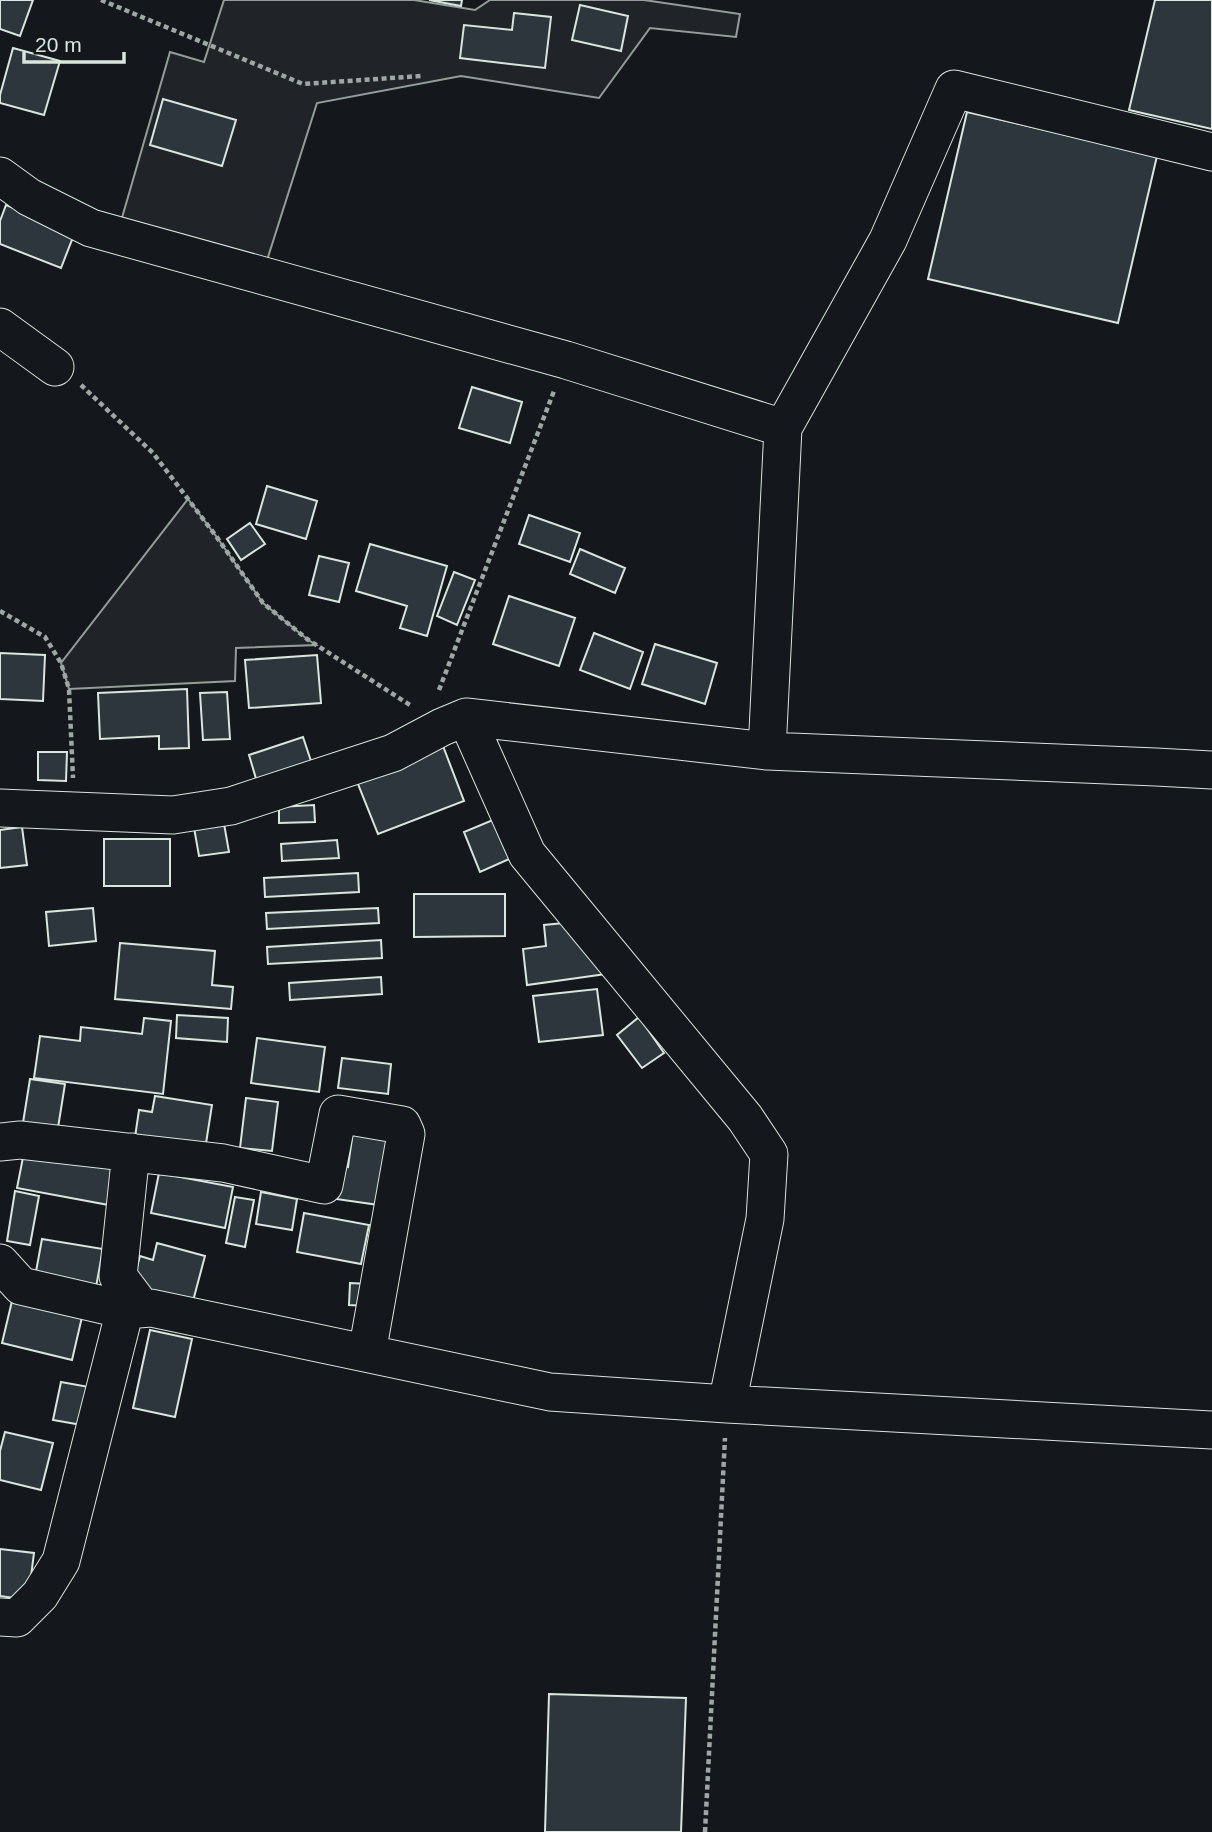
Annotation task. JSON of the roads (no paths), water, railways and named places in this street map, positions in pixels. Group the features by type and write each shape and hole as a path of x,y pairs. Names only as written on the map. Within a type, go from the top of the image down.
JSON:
{"street":[{"path":"767,751 783,428 888,240 954,89 1212,152"},
{"path":"0,177 29,197 91,228 566,360 783,428"},
{"path":"0,327 55,367"},
{"path":"446,720 527,854 745,1118 769,1154 765,1219 727,1404"},
{"path":"0,808 173,815 231,806 393,753 446,720 767,751 1212,770"},
{"path":"0,1142 20,1140 223,1163 324,1185 338,1114 402,1125 406,1134 367,1353"},
{"path":"0,1617 16,1618 40,1595 61,1560 133,1309 118,1276 131,1152"},
{"path":"0,1263 20,1286 133,1309 151,1308 550,1392 1212,1430"}]}
